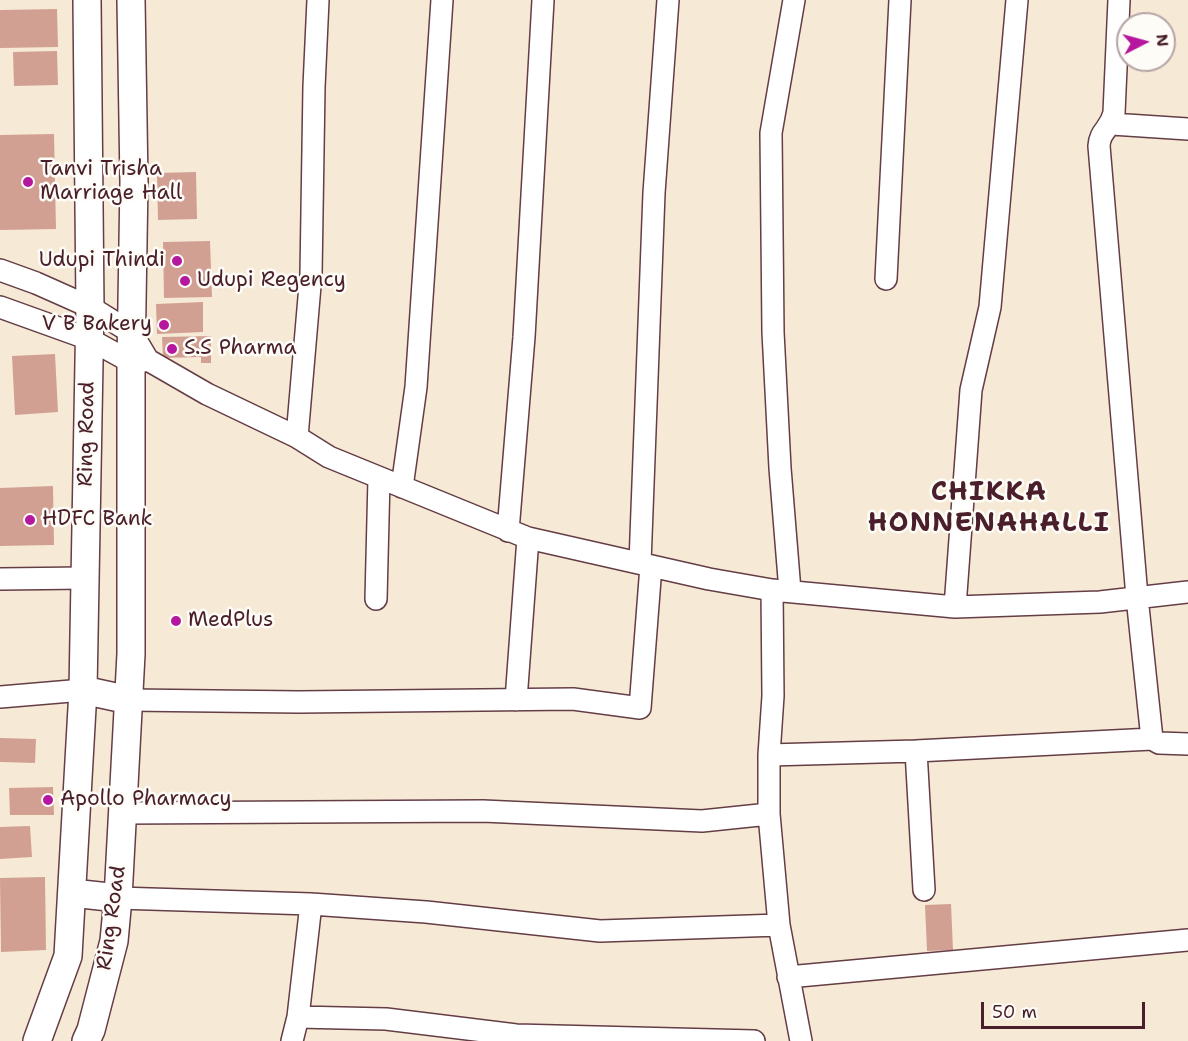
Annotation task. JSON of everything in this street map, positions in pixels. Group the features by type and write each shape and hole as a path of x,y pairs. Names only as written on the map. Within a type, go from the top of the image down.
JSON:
{"main road":[{"name":"Ring Road","path":"37,1041 68,956 84,690 90,307 87,0"},
{"name":"Ring Road","path":"86,1041 92,1030 114,941 131,654 139,361 132,333 134,182 131,0"},
{"path":"84,690 129,700"},
{"path":"72,893 118,898"}],"street":[{"path":"297,437 311,274 318,0"},
{"path":"402,487 416,387 442,0"},
{"path":"508,531 524,337 543,0"},
{"path":"129,700 299,702 573,699 640,708 646,565 654,193 668,0"},
{"path":"794,0 771,133 781,590 769,755 768,814 779,925 801,1041"},
{"path":"886,279 900,0"},
{"path":"955,607 971,390 990,307 1017,0"},
{"path":"1119,0 1114,113 1112,124 1102,133 1099,146 1137,597 1152,739"},
{"path":"1112,124 1188,129"},
{"path":"0,270 90,307 132,333"},
{"path":"0,308 89,339 297,437 329,457 528,538 709,579 781,590 955,607 1100,602 1188,592"},
{"path":"376,599 380,478"},
{"path":"516,700 528,538"},
{"path":"0,579 85,578"},
{"path":"0,697 84,690"},
{"path":"769,755 916,751 1152,739 1159,743 1188,744"},
{"path":"916,751 924,890"},
{"path":"123,813 483,811 702,821 768,814"},
{"path":"118,898 311,904 426,912 600,931 779,925"},
{"path":"292,1041 298,1017 311,904"},
{"path":"788,977 1188,940"},
{"path":"298,1017 386,1019 516,1035 754,1041"}],"building":[{"path":"57,9 58,47 0,48 0,10"},
{"path":"57,51 58,85 14,86 13,52"},
{"name":"Tanvi Trisha Marriage Hall","path":"54,134 56,229 0,230 0,135"},
{"path":"196,172 197,219 158,220 157,173"},
{"path":"210,241 212,297 164,298 163,242"},
{"path":"203,302 203,332 157,334 156,304"},
{"path":"211,336 211,363 201,363 201,357 163,358 162,337"},
{"path":"55,354 58,412 15,415 12,356"},
{"path":"53,486 54,545 0,546 0,488"},
{"path":"0,738 36,739 35,763 0,762"},
{"path":"53,787 54,815 10,815 9,788"},
{"path":"30,826 32,857 0,859 0,827"},
{"path":"45,877 46,950 1,952 0,878"},
{"path":"951,904 953,950 927,951 925,905"}],"place":[{"name":"Tanvi Trisha Marriage Hall","path":"28,182"},
{"name":"Udupi Thindi","path":"177,261"},
{"name":"Udupi Regency","path":"185,281"},
{"name":"V B Bakery","path":"164,325"},
{"name":"S.S Pharma","path":"172,349"},
{"name":"HDFC Bank","path":"30,520"},
{"name":"MedPlus","path":"176,621"},
{"name":"Apollo Pharmacy","path":"48,800"}],"district":[{"name":"CHIKKA HONNENAHALLI","path":"989,508"}]}
